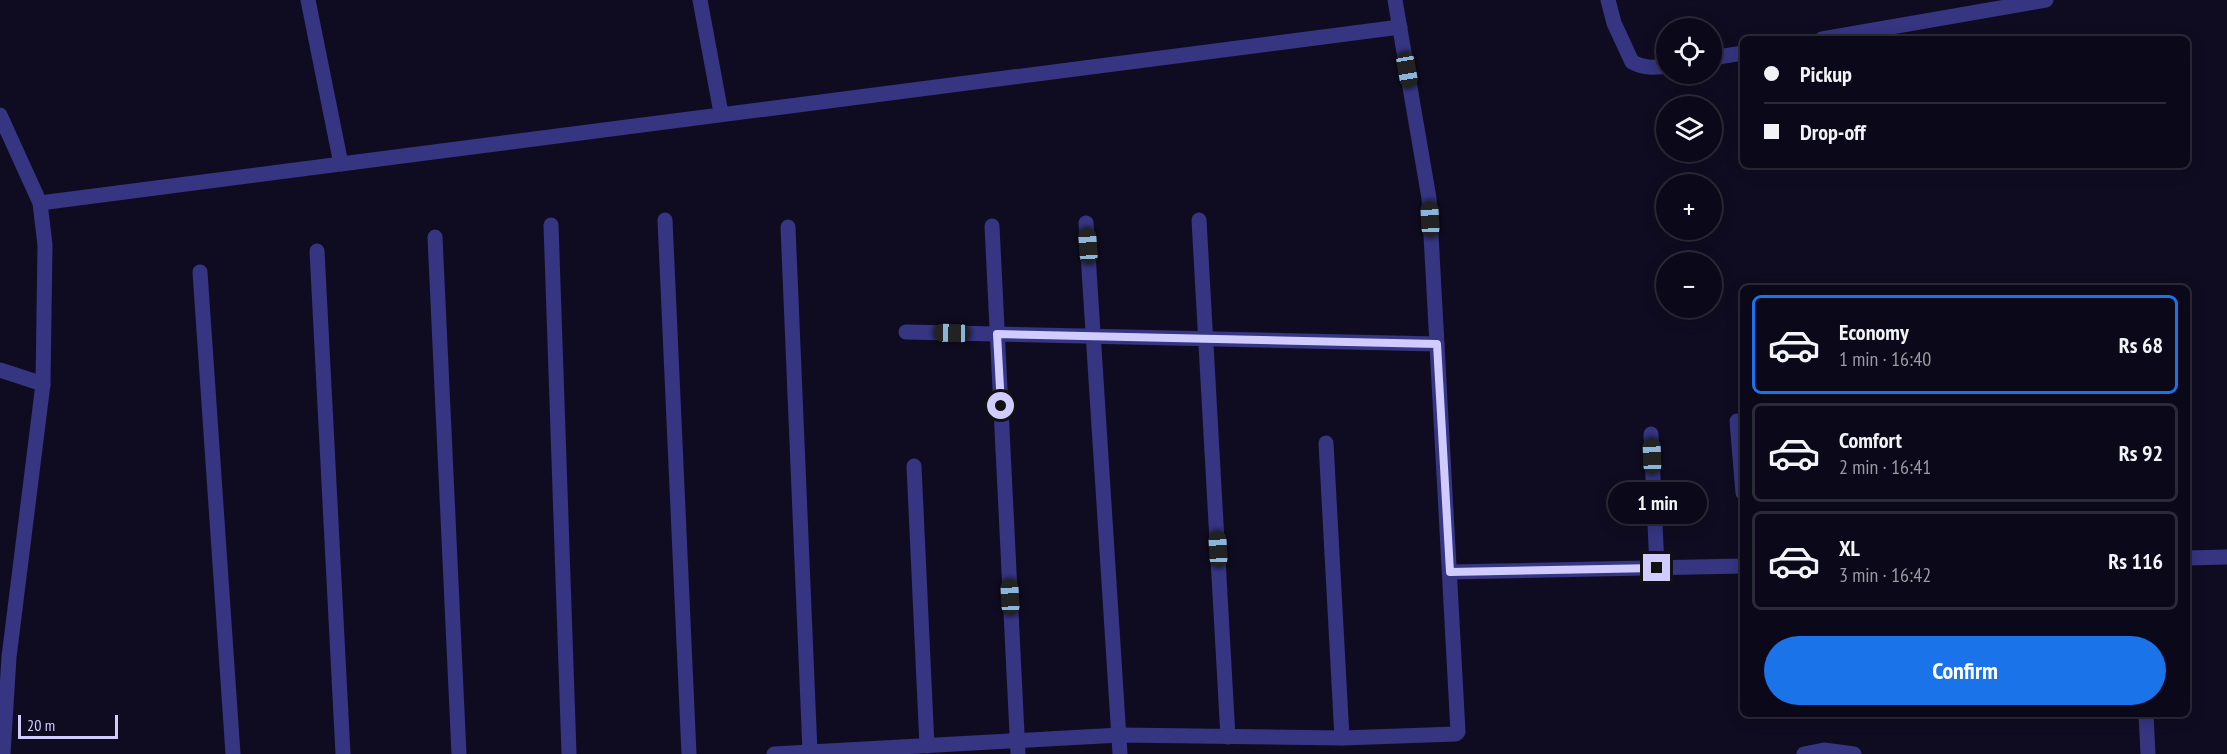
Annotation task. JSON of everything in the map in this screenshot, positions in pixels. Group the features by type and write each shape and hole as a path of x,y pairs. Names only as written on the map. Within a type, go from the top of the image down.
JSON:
{"street":[{"path":"308,0 341,164"},
{"path":"700,0 721,113"},
{"path":"774,754 904,750 927,746 1018,747 1119,735 1342,738 1456,734 1458,732 1429,198 1395,0"},
{"path":"1608,0 1614,23 1632,62 1642,67 1656,66"},
{"path":"1839,36 2046,0"},
{"path":"40,203 721,113 1400,27"},
{"path":"1722,56 1740,53"},
{"path":"0,115 40,203 45,245 42,384 4,655 3,754"},
{"path":"664,220 690,754"},
{"path":"1199,220 1228,737"},
{"path":"1086,223 1120,754"},
{"path":"551,225 568,754"},
{"path":"992,226 1018,747"},
{"path":"788,227 810,752"},
{"path":"435,237 459,754"},
{"path":"317,250 343,754"},
{"path":"200,272 233,754"},
{"path":"906,332 1437,344"},
{"path":"0,370 42,384"},
{"path":"1737,421 1740,457"},
{"path":"1651,434 1657,568"},
{"path":"1326,443 1342,738"},
{"path":"914,466 927,746"},
{"path":"2190,558 2227,557"},
{"path":"1450,572 1740,566"},
{"path":"2146,717 2148,754"},
{"path":"1804,754 1824,750 1854,754"}],"route":[{"path":"1001,406 997,334 1437,344 1450,572 1657,568"}]}
